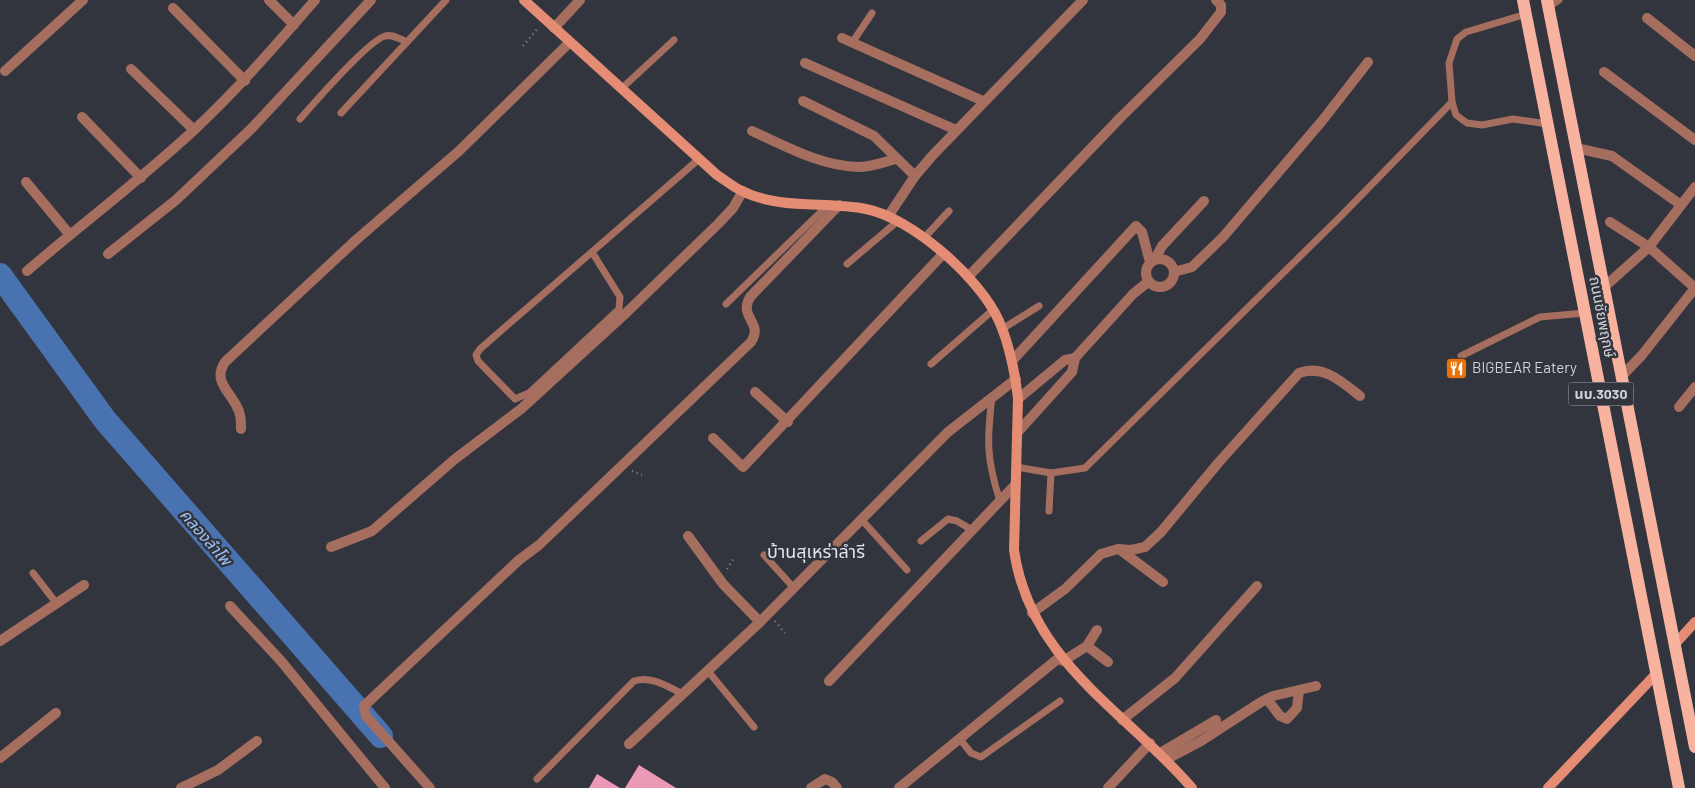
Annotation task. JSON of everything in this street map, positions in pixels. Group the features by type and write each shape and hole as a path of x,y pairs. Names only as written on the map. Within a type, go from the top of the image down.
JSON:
{"main road":[{"name":"ถนนชัยพฤกษ์","path":"1523,0 1679,788"},
{"name":"ถนนชัยพฤกษ์","path":"1551,2 1576,148 1603,288 1676,644 1695,747"}],"street":[{"path":"5,71 83,0"},
{"path":"269,0 294,24"},
{"path":"27,271 141,178 194,130 245,81 315,0"},
{"path":"108,254 176,200 251,129 371,0"},
{"path":"524,0 699,159 742,191 778,202 834,204 889,215 924,238 968,277 993,310 1002,329 1016,379 1018,399 1015,557 1017,571 1032,613 1062,659 1122,720 1164,756 1192,788"},
{"path":"554,28 580,0"},
{"path":"889,215 914,176 983,101 1082,0"},
{"path":"968,277 1120,118 1200,39 1221,12 1220,5 1216,0"},
{"path":"173,8 245,81"},
{"path":"1647,18 1695,56"},
{"path":"842,38 983,101"},
{"path":"241,429 241,417 237,406 226,392 220,377 220,370 225,362 356,240 459,151 570,43"},
{"path":"1174,272 1192,266 1210,250 1322,121 1368,62"},
{"path":"805,63 956,130"},
{"path":"131,69 194,130"},
{"path":"1604,72 1695,140"},
{"path":"803,101 874,136 914,176"},
{"path":"82,117 141,178"},
{"path":"752,131 793,150 836,163 867,166 896,159"},
{"path":"1576,148 1612,156 1681,205"},
{"path":"26,182 70,235"},
{"path":"1603,288 1649,248 1695,187"},
{"path":"331,547 372,531 455,459 521,409 626,313 718,224 732,208 742,191"},
{"path":"1153,260 1160,258 1170,262 1174,272 1172,281 1165,286 1156,286 1148,282 1145,271 1162,246 1204,201"},
{"path":"430,788 366,716 364,706 518,560 539,545 751,342 756,335 756,328 746,312 746,305 750,297 834,204"},
{"path":"1610,222 1649,248 1695,288 1642,355 1621,377"},
{"path":"1012,361 1136,226 1142,232 1153,260"},
{"path":"713,438 743,467 788,422 943,254"},
{"path":"1017,433 1072,372 1075,358 1133,294 1148,282"},
{"path":"1018,399 1065,360 1075,358"},
{"path":"1032,613 1065,589 1094,560 1108,551 1145,547 1161,532 1219,462 1299,373 1308,370 1320,371 1337,377 1360,396"},
{"path":"629,744 769,614 948,432 1016,379"},
{"path":"1678,407 1695,387"},
{"path":"755,392 788,422"},
{"path":"829,681 1016,484"},
{"path":"688,536 723,584 760,622"},
{"path":"1118,549 1163,582"},
{"path":"0,642 84,585"},
{"path":"1122,720 1175,678 1257,586"},
{"path":"230,606 281,661 385,788"},
{"path":"1676,644 1695,622"},
{"path":"899,788 959,738 1062,659 1087,646 1097,630"},
{"path":"1087,646 1108,662"},
{"path":"1548,788 1657,673"},
{"path":"1164,756 1201,741 1267,699 1316,686"},
{"path":"1267,699 1280,716 1287,719 1297,708 1299,690"},
{"path":"0,758 56,713"},
{"path":"1164,756 1216,720"},
{"path":"181,788 218,770 257,741"},
{"path":"1108,788 1150,744"},
{"path":"811,788 825,780 832,782 837,788"}],"lane":[{"path":"341,113 446,0"},
{"path":"852,43 872,13"},
{"path":"1526,14 1466,32 1457,39 1452,49 1449,63 1452,102 1456,115 1467,123 1482,125 1514,118 1548,124"},
{"path":"300,119 345,70 379,39 392,35 407,42"},
{"path":"621,89 674,40"},
{"path":"1016,467 1051,473 1084,468 1342,216 1452,102"},
{"path":"592,252 620,297 619,309 529,393 516,399 478,361 476,355 480,349 699,159"},
{"path":"726,304 834,204"},
{"path":"924,238 949,210"},
{"path":"847,264 899,220"},
{"path":"1002,329 1039,306"},
{"path":"931,364 993,310"},
{"path":"1462,356 1540,317 1585,313"},
{"path":"992,396 988,451 990,470 1000,501"},
{"path":"1049,511 1051,473"},
{"path":"921,541 948,519 957,521 972,530"},
{"path":"861,520 907,570"},
{"path":"764,555 794,588"},
{"path":"33,573 57,604"},
{"path":"708,671 754,727"},
{"path":"537,779 634,681 642,678 652,680 683,694"},
{"path":"959,738 971,753 981,757 1060,701"}],"path":[{"path":"523,46 545,20"},
{"path":"769,614 785,633"}],"building":[{"path":"639,765 676,788 625,788"},
{"path":"597,774 620,788 589,788"}],"waterway":[{"name":"คลองลำโพ","path":"0,275 105,420 381,736"}],"place":[{"name":"BIGBEAR Eatery","path":"1456,368"}],"district":[{"name":"บ้านสุเหร่าลำรี","path":"816,552"}]}
